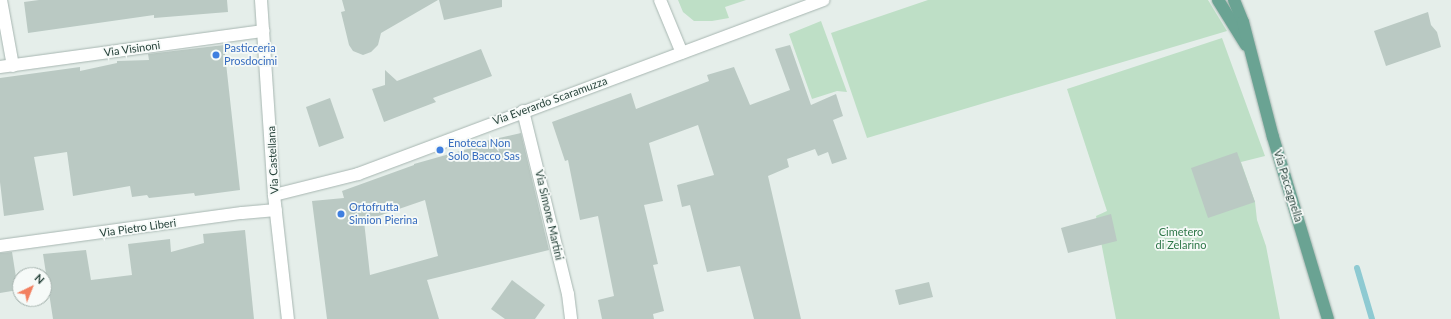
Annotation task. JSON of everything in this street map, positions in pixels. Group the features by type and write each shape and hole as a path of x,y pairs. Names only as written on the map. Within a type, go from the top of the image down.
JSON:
{"main road":[{"name":"Via Paccagnella","path":"1218,0 1239,36 1251,52"},
{"name":"Via Paccagnella","path":"1234,0 1243,22 1273,137 1328,319"}],"street":[{"path":"1,0 13,66"},
{"name":"Via Castellana","path":"261,0 274,195 288,319"},
{"path":"660,0 682,53"},
{"name":"Via Everardo Scaramuzza","path":"274,195 358,174 523,111 824,0"},
{"name":"Via Visinoni","path":"0,67 264,31"},
{"name":"Via Simone Martini","path":"523,111 568,294 571,319"},
{"name":"Via Pietro Liberi","path":"0,246 242,213 276,210"}],"green space":[{"path":"678,0 746,0 725,7 729,18 712,21 694,21 683,12"},
{"path":"928,0 1208,0 1227,31 867,138 831,33"},
{"path":"821,21 847,92 837,91 812,99 789,34"},
{"name":"Cimetero di Zelarino","path":"1222,38 1265,156 1241,162 1255,202 1257,220 1266,246 1280,319 1116,319 1096,216 1107,211 1067,89"}],"building":[{"path":"39,0 227,0 228,12 154,18 154,15 28,33 24,2"},
{"path":"342,0 438,0 381,33 378,45 371,52 363,55 353,51 349,45 341,12 345,11"},
{"path":"439,0 502,0 502,7 444,20"},
{"path":"1428,12 1431,25 1437,32 1441,47 1386,66 1374,31"},
{"path":"224,45 240,190 195,196 194,193 149,198 147,195 132,197 130,186 73,196 67,152 34,157 44,210 4,216 0,182 0,78 80,67 80,71 117,63 117,61 149,60 148,54"},
{"path":"790,45 811,105 836,94 843,116 833,120 847,159 832,164 828,152 818,156 815,149 787,159 789,167 768,176 801,319 754,319 740,266 707,272 690,205 682,207 677,185 714,175 698,125 649,143 663,201 644,205 658,264 653,265 664,311 653,314 654,319 602,319 598,300 614,296 598,216 580,220 568,160 565,161 552,122 631,93 636,109 709,81 707,75 734,67 750,105 790,90 775,49"},
{"path":"481,49 492,76 433,98 436,102 384,122 372,89 385,85 385,70 397,81"},
{"path":"330,98 344,138 319,147 306,107"},
{"path":"521,133 549,250 427,280 439,319 327,319 312,201 344,198 342,191 414,164 478,146 477,143","holes":["425,200 438,256 370,275 364,221"]},
{"path":"1237,152 1255,202 1208,218 1191,168"},
{"path":"1111,214 1117,241 1068,253 1061,228"},
{"path":"245,230 254,319 53,319 51,307 52,267 45,267 43,254 86,250 91,280 132,275 128,244 170,239 171,252 204,243 203,234"},
{"path":"12,252 14,267 12,267 12,291 0,293 0,253"},
{"path":"512,280 545,305 535,319 505,319 491,309"},
{"path":"929,282 933,297 899,305 895,290"}],"waterway":[{"path":"1357,268 1372,319"}],"place":[{"name":"Pasticceria Prosdocimi","path":"216,55"},
{"name":"Enoteca Non Solo Bacco Sas","path":"440,150"},
{"name":"Ortofrutta Simion Pierina","path":"341,214"}]}
